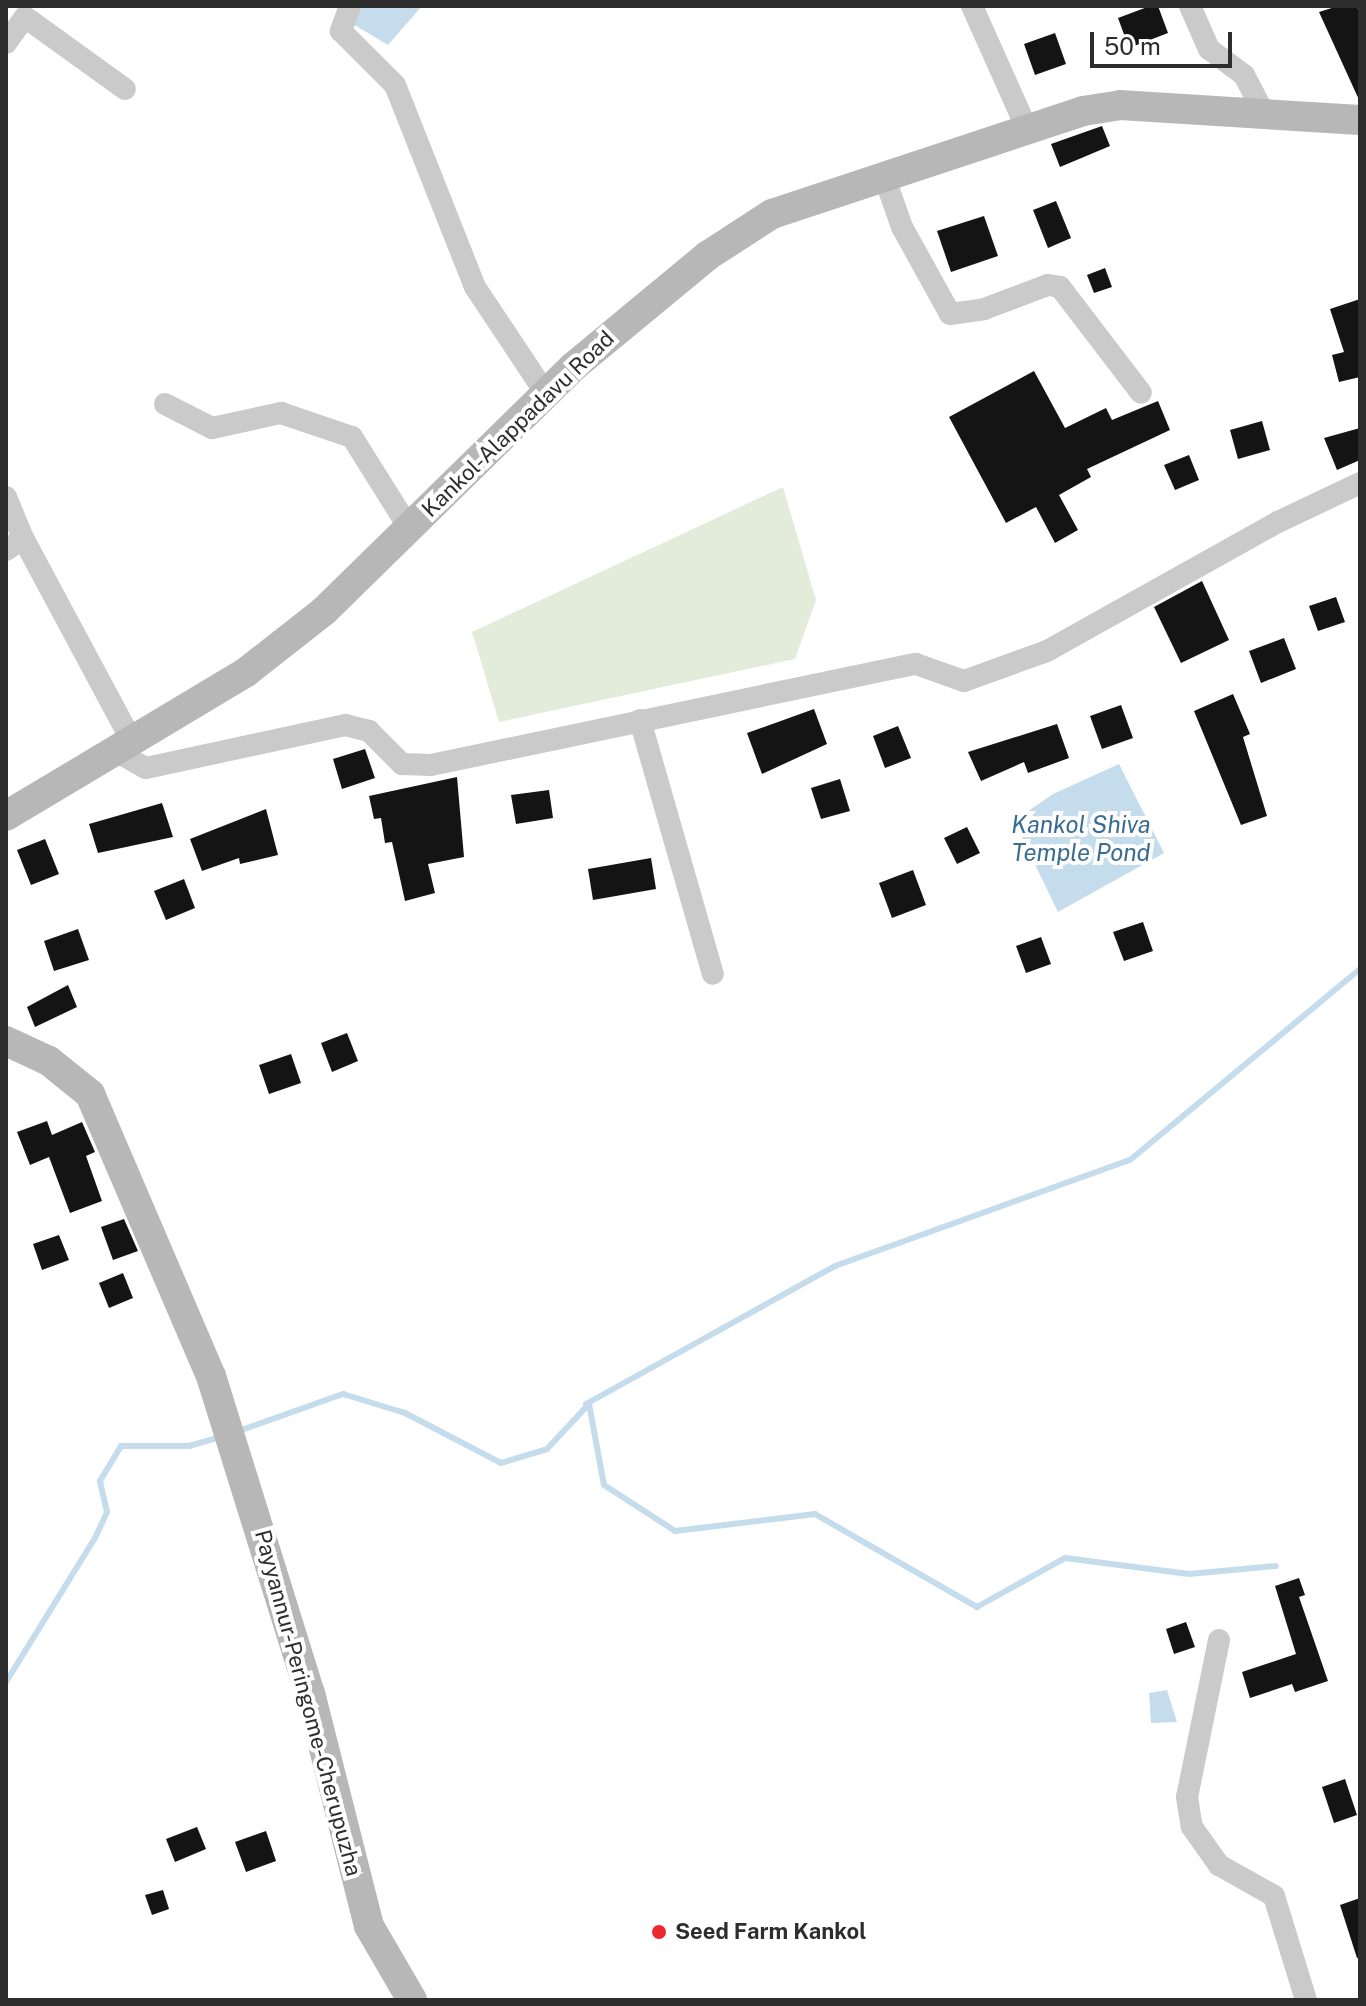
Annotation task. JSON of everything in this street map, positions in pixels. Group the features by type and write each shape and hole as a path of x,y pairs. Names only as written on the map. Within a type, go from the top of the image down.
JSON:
{"main road":[{"name":"Kankol-Alappadavu Road","path":"6,816 245,673 324,611 546,394 707,256 772,214 1027,129 1120,105 1360,120"},
{"name":"Payyannur-Peringome-Cherupuzha","path":"6,1041 49,1061 90,1094 211,1376 305,1678 369,1926 412,2000"}],"street":[{"path":"350,6 341,31 395,85 475,287 546,394"},
{"path":"972,6 1027,129"},
{"path":"1190,6 1209,49 1244,75 1265,115"},
{"path":"6,43 25,17 125,89"},
{"path":"884,176 902,227 950,314 984,309 1048,285 1060,287 1141,393"},
{"path":"165,404 212,428 281,413 352,437 409,528"},
{"path":"6,497 15,544 124,746 146,768 345,725 369,731 402,764 431,765 916,664 964,681 1008,669 1360,483"},
{"path":"640,720 713,974"},
{"path":"1219,1640 1187,1797 1192,1827 1219,1865 1274,1896 1306,2000"}],"green space":[{"path":"783,487 816,600 795,659 499,722 472,632"}],"water":[{"path":"354,6 422,6 388,45 343,18"},
{"name":"Kankol Shiva Temple Pond","path":"1119,764 1164,853 1058,912 1014,821 1053,794"},
{"path":"1167,1690 1177,1722 1151,1723 1149,1693"}],"building":[{"path":"1158,6 1168,33 1129,48 1118,18"},
{"path":"1338,6 1357,6 1360,16 1360,102 1319,12"},
{"path":"1055,33 1066,64 1035,75 1024,44"},
{"path":"1102,126 1110,146 1060,167 1051,144"},
{"path":"1056,201 1071,238 1048,248 1033,210"},
{"path":"984,216 998,256 951,272 937,231"},
{"path":"1105,268 1112,287 1094,293 1087,275"},
{"path":"1360,299 1360,377 1339,382 1332,355 1344,352 1330,309"},
{"path":"1034,371 1065,428 1106,408 1112,420 1158,401 1170,430 1087,469 1091,477 1059,495 1078,530 1055,543 1036,507 1006,523 949,417"},
{"path":"1262,421 1270,450 1238,459 1230,430"},
{"path":"1360,428 1360,460 1337,470 1324,438"},
{"path":"1189,455 1199,480 1175,490 1164,465"},
{"path":"1202,581 1229,640 1181,663 1154,607"},
{"path":"1336,597 1345,622 1318,631 1309,606"},
{"path":"1284,638 1296,669 1261,683 1249,651"},
{"path":"1233,694 1250,734 1243,737 1267,816 1241,825 1194,711"},
{"path":"1121,705 1133,738 1102,749 1090,716"},
{"path":"814,709 827,744 762,774 747,733"},
{"path":"1057,724 1069,758 1028,773 1024,762 981,781 968,752"},
{"path":"898,726 911,758 885,768 873,736"},
{"path":"365,749 375,778 342,789 333,759"},
{"path":"457,777 464,857 428,864 435,893 405,901 392,842 385,843 381,818 374,819 369,796"},
{"path":"840,779 850,811 821,819 811,788"},
{"path":"549,790 553,818 516,824 511,795"},
{"path":"162,803 173,837 98,853 89,824"},
{"path":"266,809 278,855 240,864 239,858 202,871 190,839"},
{"path":"967,827 980,853 957,864 944,838"},
{"path":"45,839 59,874 31,885 17,850"},
{"path":"651,858 656,889 593,900 588,869"},
{"path":"913,870 926,905 892,918 879,883"},
{"path":"184,879 195,908 166,920 154,891"},
{"path":"1143,922 1153,951 1124,961 1113,932"},
{"path":"78,929 89,960 54,971 44,941"},
{"path":"1041,937 1051,964 1026,973 1016,946"},
{"path":"68,985 77,1007 35,1027 27,1007"},
{"path":"347,1033 358,1061 332,1072 321,1043"},
{"path":"291,1054 301,1083 269,1094 259,1065"},
{"path":"47,1121 52,1135 82,1122 95,1152 86,1156 102,1201 70,1213 49,1157 30,1165 17,1132"},
{"path":"124,1219 138,1251 113,1260 101,1227"},
{"path":"59,1235 69,1260 42,1270 33,1244"},
{"path":"123,1273 133,1298 109,1308 99,1283"},
{"path":"1299,1578 1305,1595 1299,1597 1328,1681 1295,1692 1292,1684 1250,1698 1242,1672 1296,1654 1275,1586"},
{"path":"1186,1622 1195,1647 1174,1654 1166,1629"},
{"path":"1345,1779 1357,1815 1334,1823 1322,1787"},
{"path":"197,1827 206,1849 175,1862 166,1839"},
{"path":"266,1831 276,1861 246,1872 235,1842"},
{"path":"163,1890 169,1909 152,1915 145,1895"},
{"path":"1360,1898 1360,1958 1357,1958 1340,1905"}],"waterway":[{"path":"586,1404 835,1266 1130,1160 1360,969"},
{"path":"236,1432 343,1394 405,1413 501,1463 547,1449 589,1404"},
{"path":"589,1404 604,1485 675,1531 815,1514 977,1607 1065,1558 1189,1574 1276,1566"},
{"path":"6,1682 95,1538 107,1512 100,1481 121,1446 189,1446 221,1437"}],"place":[{"name":"Seed Farm Kankol","path":"659,1932"}]}
